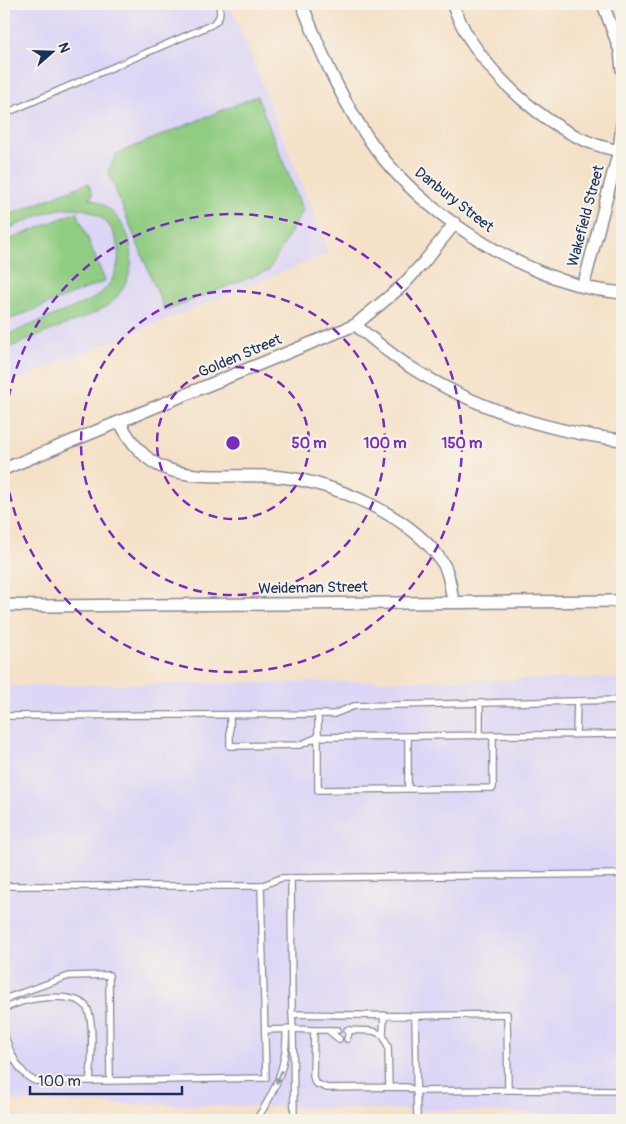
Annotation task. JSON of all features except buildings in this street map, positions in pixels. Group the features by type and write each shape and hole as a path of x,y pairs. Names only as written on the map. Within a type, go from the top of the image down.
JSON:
{"street":[{"name":"Danbury Street","path":"302,4 341,95 376,149 410,186 455,224 497,251 529,268 583,287 622,293"},
{"path":"452,4 470,40 486,62 501,80 532,108 565,130 621,151"},
{"path":"603,4 621,50 622,70"},
{"name":"Wakefield Street","path":"583,287 621,151 622,124"},
{"name":"Golden Street","path":"4,469 355,325 402,286 455,224"},
{"path":"355,325 405,364 466,399 544,426 622,440"},
{"path":"120,422 138,449 148,459 166,469 184,474 262,475 322,485 364,502 392,517 408,528 433,551 444,566 453,602"},
{"name":"Weideman Street","path":"4,605 622,601"}],"lane":[{"path":"4,114 211,25 221,12 219,4"},
{"path":"4,716 334,714 354,706 622,700"},
{"path":"576,701 576,734"},
{"path":"480,703 480,736"},
{"path":"318,714 318,790 492,788 493,735"},
{"path":"230,715 230,746 300,746 318,737 622,734"},
{"path":"408,736 408,789"},
{"path":"4,886 261,886 281,878 622,874"},
{"path":"256,1120 264,1109 282,1069 292,1014 291,878"},
{"path":"4,1030 4,1036 25,1076 35,1081 266,1078 261,886"},
{"path":"4,999 70,976 109,975 110,1081"},
{"path":"4,1009 27,1000 66,997 82,1002 87,1008 91,1020 90,1081"},
{"path":"292,1014 415,1016 507,1014 508,1090"},
{"path":"384,1015 383,1035 388,1047 389,1087"},
{"path":"415,1016 417,1120"},
{"path":"289,1029 294,1120"},
{"path":"265,1030 328,1030 338,1033"},
{"path":"314,1030 313,1076 316,1083 327,1088 408,1087 416,1091 622,1091"},
{"path":"348,1032 373,1031 383,1035"}],"shaded area":[{"path":"4,4 230,4 329,253 4,385"},
{"path":"622,678 622,1115 4,1101 4,686"}],"green space":[{"path":"257,96 303,211 269,270 165,311 108,172 116,154"},
{"path":"88,183 93,195 88,197 102,204 113,213 126,231 129,239 132,259 123,288 110,303 97,312 4,350 4,336 89,301 104,290 113,277 118,262 118,247 113,232 104,220 91,212 65,208 38,216 4,231 4,217"},
{"path":"77,212 105,281 4,322 4,242"}]}
